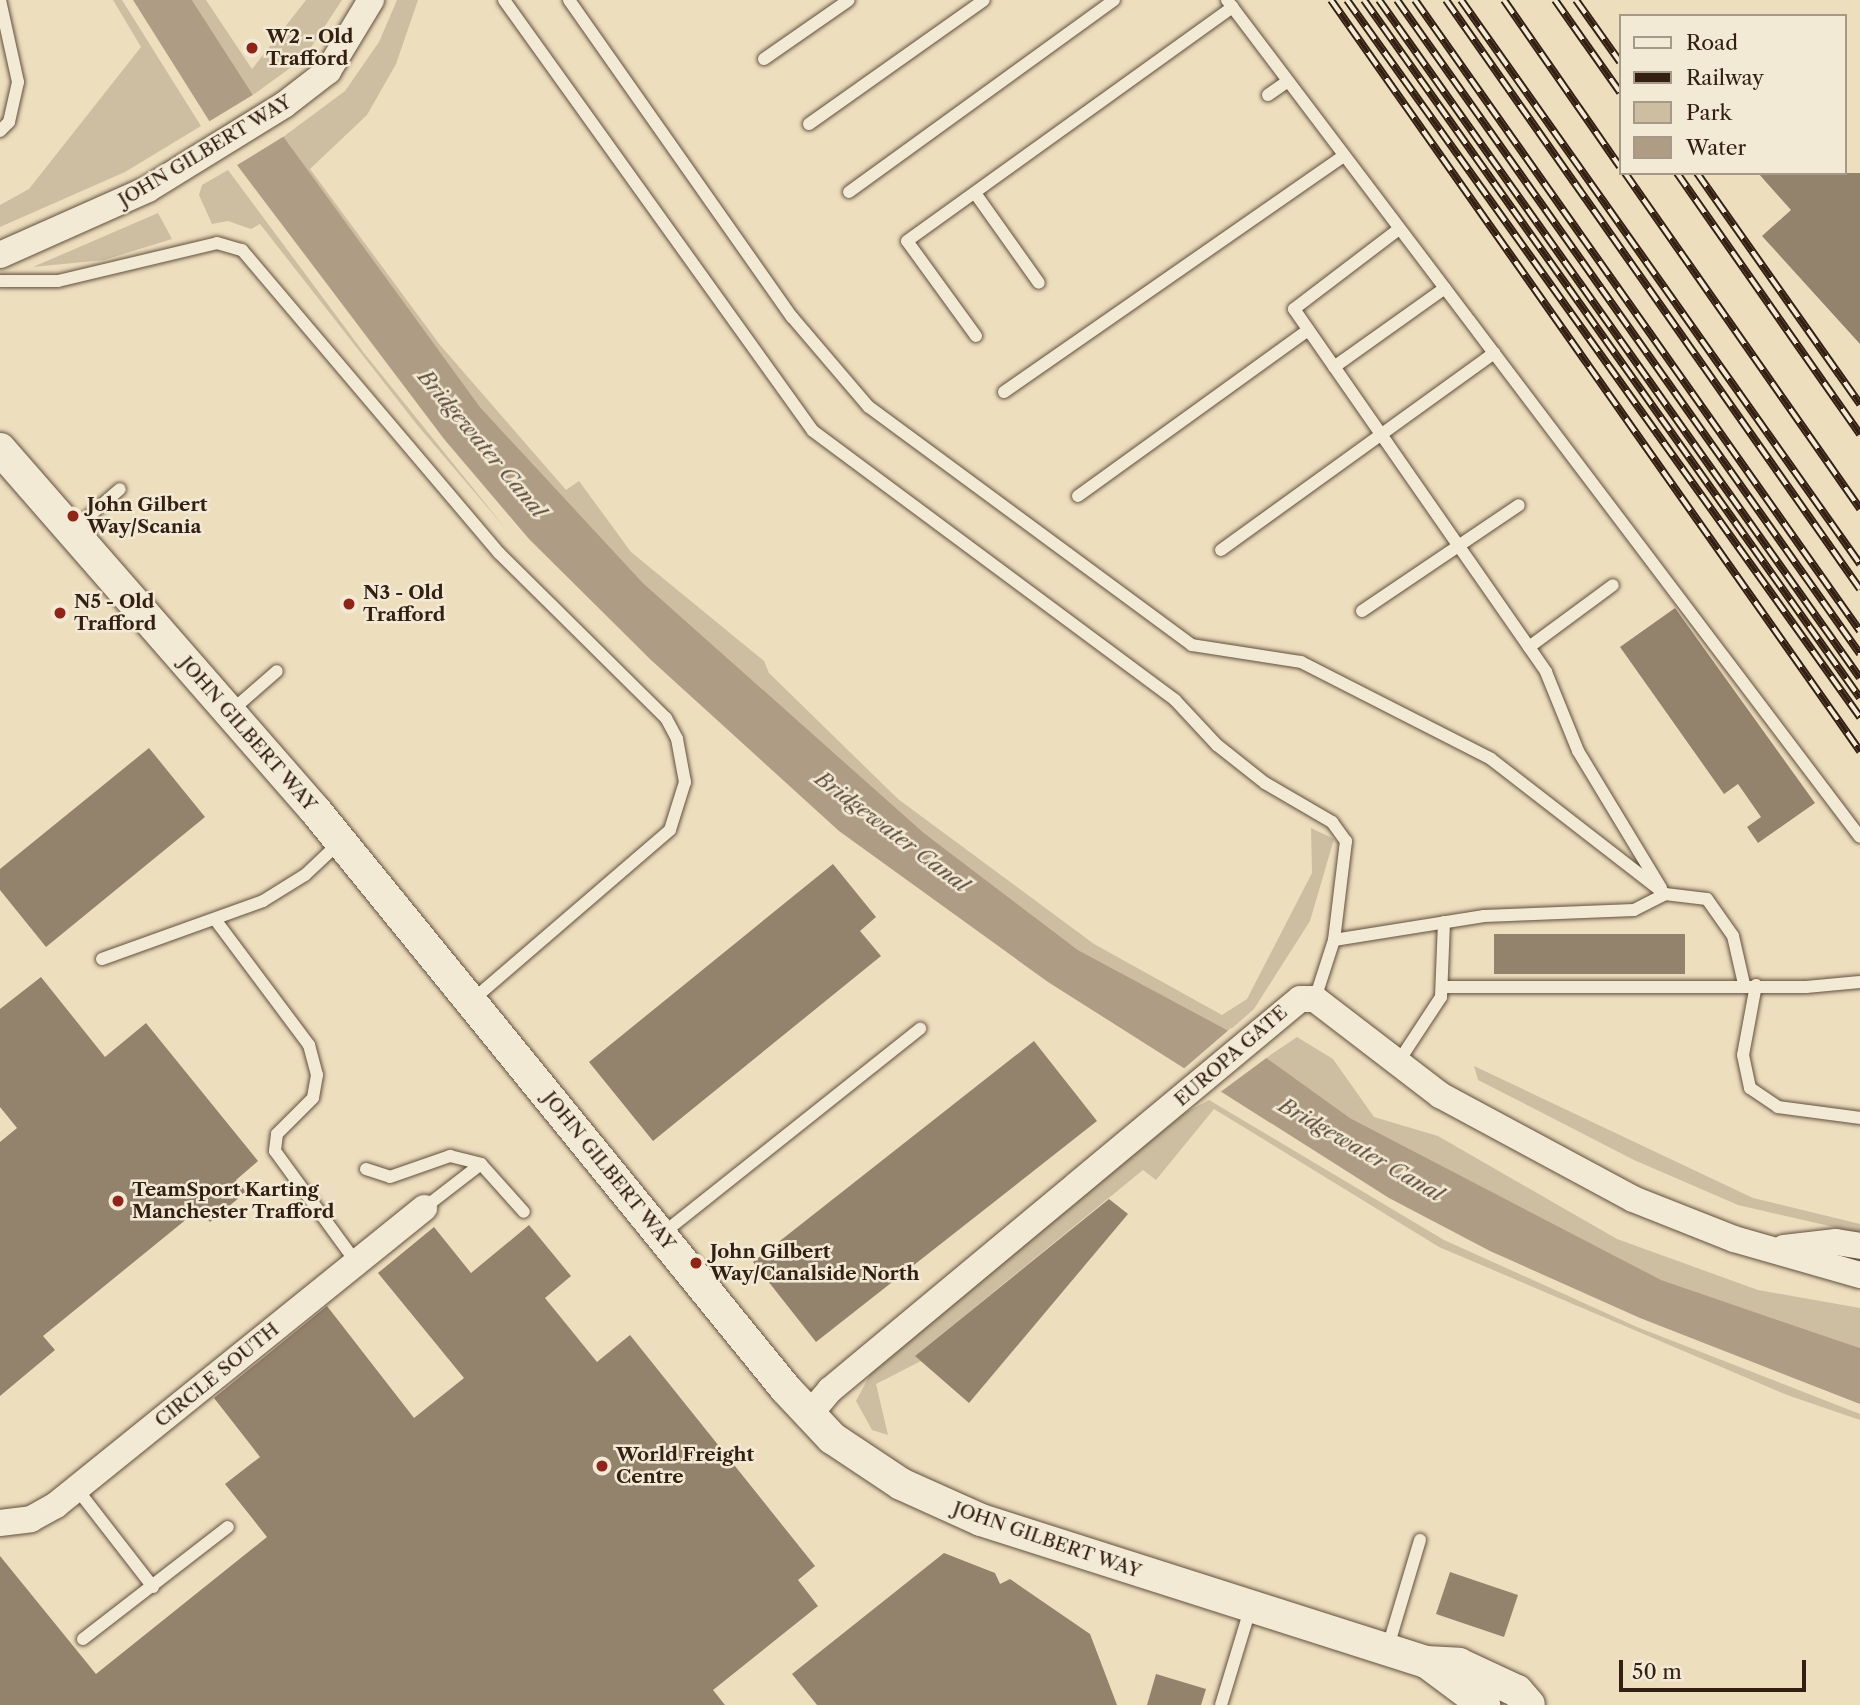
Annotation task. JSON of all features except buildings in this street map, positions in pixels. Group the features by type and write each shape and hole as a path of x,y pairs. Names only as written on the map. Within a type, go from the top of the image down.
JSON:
{"street":[{"name":"JOHN GILBERT WAY","path":"0,255 148,189 284,105 328,71 371,0"},
{"name":"JOHN GILBERT WAY","path":"0,449 341,842 809,1415 865,1462 941,1503 1387,1650 1426,1662 1478,1671 1517,1691 1529,1705"},
{"name":"EUROPA GATE","path":"809,1415 830,1390 1300,999 1315,999 1397,1065 1440,1095 1633,1199 1734,1239 1782,1248 1860,1275"},
{"name":"CIRCLE SOUTH","path":"0,1523 30,1519 77,1489 424,1208"},
{"name":"EUROPA GATE","path":"1782,1248 1836,1242 1860,1246"},
{"name":"JOHN GILBERT WAY","path":"1426,1662 1484,1705"}],"lane":[{"path":"0,0 18,82 9,122 0,131"},
{"path":"504,0 813,431 1175,700 1217,745 1265,783 1332,822 1346,841 1334,940 1315,999"},
{"path":"569,0 792,317 869,407 1180,638 1214,653 1301,662 1490,759 1665,894 1707,899 1721,914 1750,985 1743,1055 1750,1087 1778,1107 1860,1118"},
{"path":"764,59 849,0"},
{"path":"809,124 984,0"},
{"path":"849,192 1114,0"},
{"path":"976,336 907,241 1230,4 1860,837"},
{"path":"1268,95 1288,81"},
{"path":"1004,392 1344,156"},
{"path":"975,193 1040,282"},
{"path":"1399,229 1294,309 1529,647 1559,697 1578,751 1665,894"},
{"path":"0,281 58,281 217,243 242,250 499,553 666,718 677,739 685,782 670,830 471,1001"},
{"path":"1334,368 1445,288"},
{"path":"1078,496 1308,330"},
{"path":"1221,550 1494,353"},
{"path":"72,530 120,489"},
{"path":"1362,611 1519,505"},
{"path":"1529,647 1613,585"},
{"path":"230,712 277,671"},
{"path":"102,959 217,922 305,875 341,842"},
{"path":"1334,940 1444,922 1634,910 1665,894"},
{"path":"217,922 309,1045 317,1075 313,1098 277,1134 275,1152 356,1262"},
{"path":"1397,1065 1436,1009 1442,987 1444,922"},
{"path":"1442,987 1860,982"},
{"path":"662,1234 920,1029"},
{"path":"366,1169 390,1177 450,1156 481,1164 524,1212"},
{"path":"424,1208 481,1164"},
{"path":"77,1489 153,1587"},
{"path":"83,1639 228,1527"},
{"path":"1387,1650 1420,1540"},
{"path":"1221,1705 1251,1605"}],"green space":[{"path":"113,0 122,0 201,126 125,172 0,227 0,205 29,189 141,47"},
{"path":"192,0 206,0 252,69 306,0 342,0 304,58 253,95"},
{"path":"397,0 418,0 396,64 367,115 310,169 440,345 566,490 579,481 631,552 764,661 769,673 898,799 1094,944 1222,1015 1247,999 1312,873 1311,828 1334,839 1310,921 1254,1009 1229,1031 1078,950 924,833 643,583 480,407 283,137 345,91 379,42"},
{"path":"228,170 364,353 506,529 418,426 260,224 251,229 228,221 212,224 199,195 202,185"},
{"path":"158,213 172,239 104,260 33,267"},
{"path":"1297,1037 1333,1059 1374,1117 1438,1136 1617,1239 1758,1290 1860,1308 1860,1348 1660,1280 1350,1118 1266,1058"},
{"path":"1474,1066 1753,1198 1860,1224 1860,1233 1738,1205 1634,1160 1478,1080"},
{"path":"1209,1100 1444,1240 1637,1327 1860,1414 1860,1420 1787,1395 1439,1247 1214,1109 1156,1180 1143,1170 915,1356 921,1361 876,1384 888,1435 872,1430 856,1401 874,1367 1183,1114"}],"water":[{"name":"Bridgewater Canal","path":"133,0 192,0 253,95 480,407 643,583 924,833 1078,950 1229,1031 1350,1118 1661,1280 1860,1348 1860,1404 1640,1318 1490,1251 1389,1198 1048,982 839,831 651,660 529,539 444,439 237,165"}],"pier":[{"path":"256,93 286,135 234,167 205,124"},
{"path":"1231,1028 1269,1056 1215,1096 1180,1072"}],"railway":[{"path":"1331,0 1860,751"},
{"path":"1347,0 1860,717"},
{"path":"1364,0 1860,698"},
{"path":"1379,0 1860,678"},
{"path":"1397,0 1860,654"},
{"path":"1415,0 1860,631"},
{"path":"1446,0 1860,589"},
{"path":"1461,0 1860,564"},
{"path":"1504,0 1618,164"},
{"path":"1555,0 1618,89"},
{"path":"1576,0 1618,59"},
{"path":"1626,175 1860,509"},
{"path":"1678,175 1860,434"},
{"path":"1698,175 1860,404"}],"place":[{"name":"W2 - Old Trafford","path":"252,48"},
{"name":"John Gilbert Way/Scania","path":"73,516"},
{"name":"N3 - Old Trafford","path":"349,604"},
{"name":"N5 - Old Trafford","path":"60,613"},
{"name":"TeamSport Karting Manchester Trafford","path":"118,1201"},
{"name":"John Gilbert Way/Canalside North","path":"696,1263"},
{"name":"World Freight Centre","path":"602,1466"}]}
